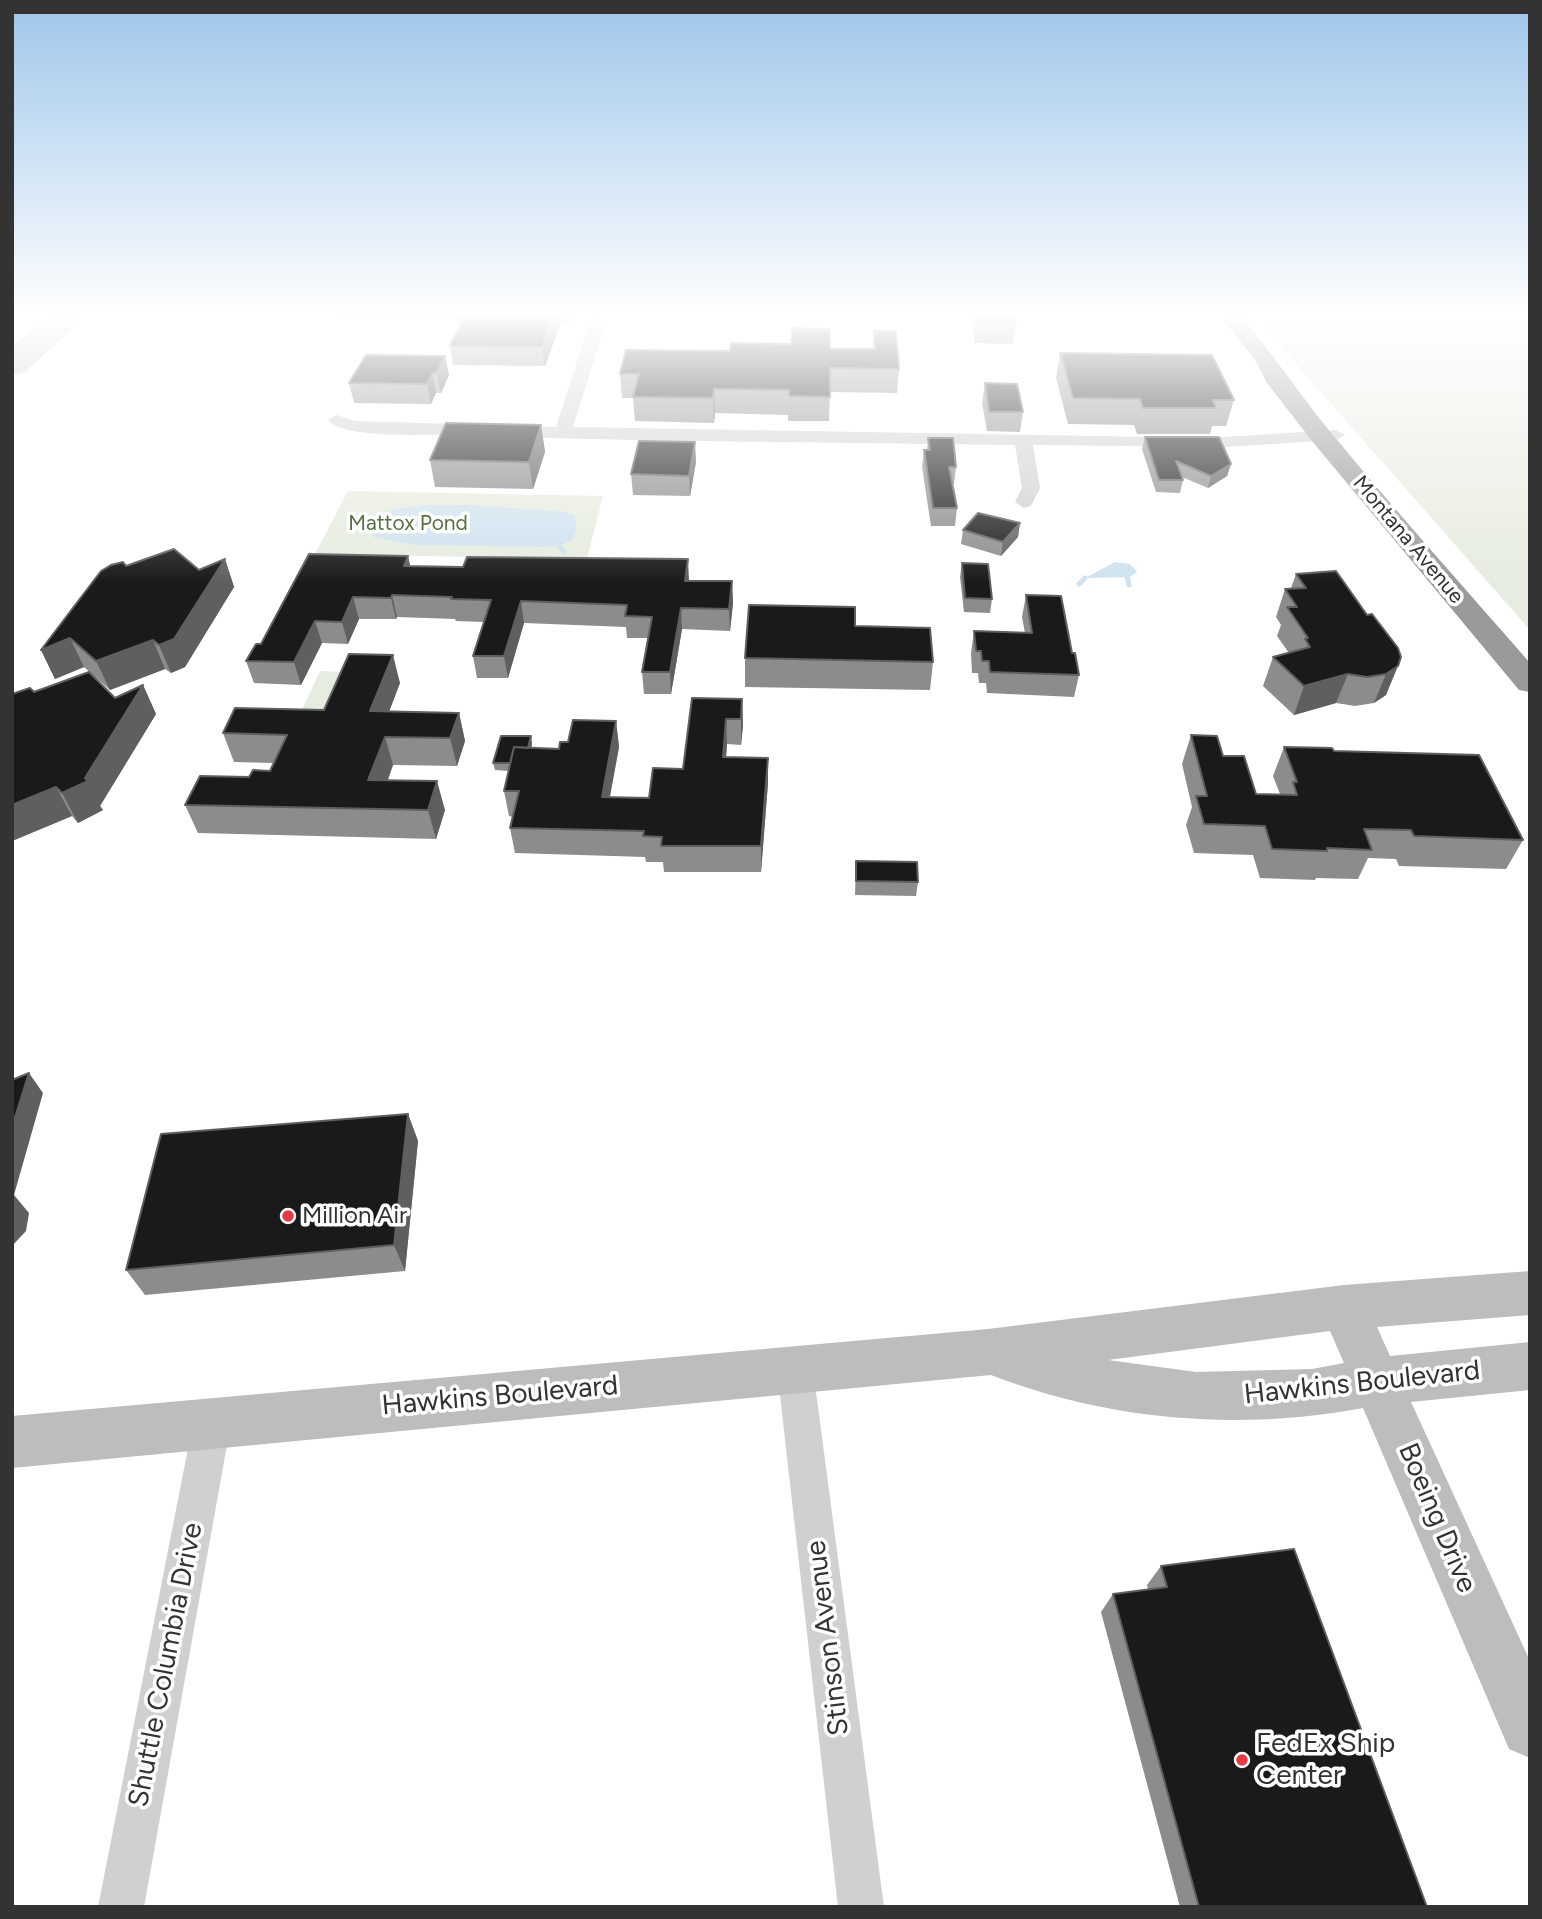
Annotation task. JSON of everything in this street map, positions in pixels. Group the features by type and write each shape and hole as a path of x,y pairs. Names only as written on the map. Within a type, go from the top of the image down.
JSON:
{"highway":[{"path":"1303,405 1328,436 1530,663"},
{"name":"Montana Avenue","path":"1322,405 1485,591"},
{"name":"Montana Avenue","path":"1328,436 1530,683"}],"street":[{"path":"563,432 572,405"},
{"path":"337,420 352,426 1023,440 1209,443 1328,436"},
{"path":"1023,440 1031,488 1024,502"},
{"name":"Hawkins Boulevard","path":"12,1442 988,1352 1344,1307 1530,1293"},
{"name":"Boeing Drive","path":"1344,1307 1530,1728"},
{"name":"Hawkins Boulevard","path":"988,1352 1087,1381 1196,1396 1312,1393 1377,1381 1530,1366"},
{"name":"Stinson Avenue","path":"795,1369 861,1907"},
{"name":"Shuttle Columbia Drive","path":"121,1907 212,1423"}],"green space":[{"path":"1332,405 1530,405 1530,630"},
{"name":"Mattox Pond","path":"348,491 603,496 587,559 315,554"},
{"path":"320,671 361,673 340,722 297,720"}],"water":[{"name":"Mattox Pond","path":"432,505 566,512 574,515 576,532 570,541 564,544 541,547 414,545 373,537 366,525 388,512"},
{"path":"1115,562 1130,564 1137,572 1130,577 1085,578"}],"building":[{"path":"988,405 1021,405 1023,412 989,412"},
{"path":"1142,405 1215,405 1216,408 1143,408"},
{"path":"446,423 541,425 529,462 430,460"},
{"path":"1145,437 1219,437 1231,464 1211,476 1176,461 1183,480 1159,480"},
{"path":"928,438 953,438 956,467 949,467 957,508 933,508 924,450 930,450"},
{"path":"639,441 695,442 689,476 631,474"},
{"path":"978,513 1020,523 1003,542 963,530"},
{"path":"174,549 199,570 225,559 174,639 159,645 153,640 96,661 70,638 41,650 101,571 111,565 123,562 126,566"},
{"path":"309,554 408,556 404,566 463,567 467,557 688,559 685,581 732,581 729,609 681,608 670,672 642,672 652,617 625,616 627,605 521,601 504,656 473,656 491,600 392,595 391,598 353,597 342,622 315,621 294,662 246,661 256,644 261,644"},
{"path":"962,563 988,564 992,599 965,598"},
{"path":"1336,571 1367,615 1372,614 1398,648 1401,657 1398,666 1386,674 1367,677 1348,674 1304,686 1273,657 1310,647 1305,639 1308,638 1287,607 1297,607 1285,589 1306,588 1296,574"},
{"path":"1026,595 1061,596 1079,675 990,672 989,661 982,661 981,651 976,651 974,631 1032,633"},
{"path":"749,605 855,607 855,626 930,628 933,662 745,658"},
{"path":"349,654 393,655 370,711 459,713 450,738 385,737 368,780 437,781 428,810 185,805 200,776 249,777 253,770 270,771 287,735 223,733 235,708 324,710"},
{"path":"89,672 115,698 143,685 85,778 88,781 62,793 56,787 12,805 12,694 30,688 34,692"},
{"path":"692,698 742,699 741,719 726,719 723,757 768,758 761,846 661,846 662,837 643,836 644,831 510,828 519,791 504,791 514,747 559,749 560,742 568,742 573,720 616,721 602,797 649,798 653,768 683,769"},
{"path":"1191,735 1217,736 1223,756 1244,756 1256,794 1297,795 1293,782 1297,782 1284,747 1479,755 1523,840 1414,836 1411,830 1364,829 1372,850 1272,849 1265,826 1204,824 1196,796 1207,796"},
{"path":"501,736 531,736 528,748 514,747 510,763 493,763"},
{"path":"856,861 917,862 918,882 856,881"},
{"path":"29,1073 12,1127 12,1080"},
{"name":"Million Air","path":"408,1114 394,1245 126,1270 161,1134"},
{"name":"FedEx Ship Center","path":"1294,1549 1427,1907 1199,1907 1113,1594 1167,1587 1161,1566"}],"waterway":[{"path":"559,546 564,552"},
{"path":"1127,577 1129,585"},
{"path":"1079,584 1085,578"}],"place":[{"name":"Million Air","path":"288,1216"},
{"name":"FedEx Ship Center","path":"1242,1760"}]}
